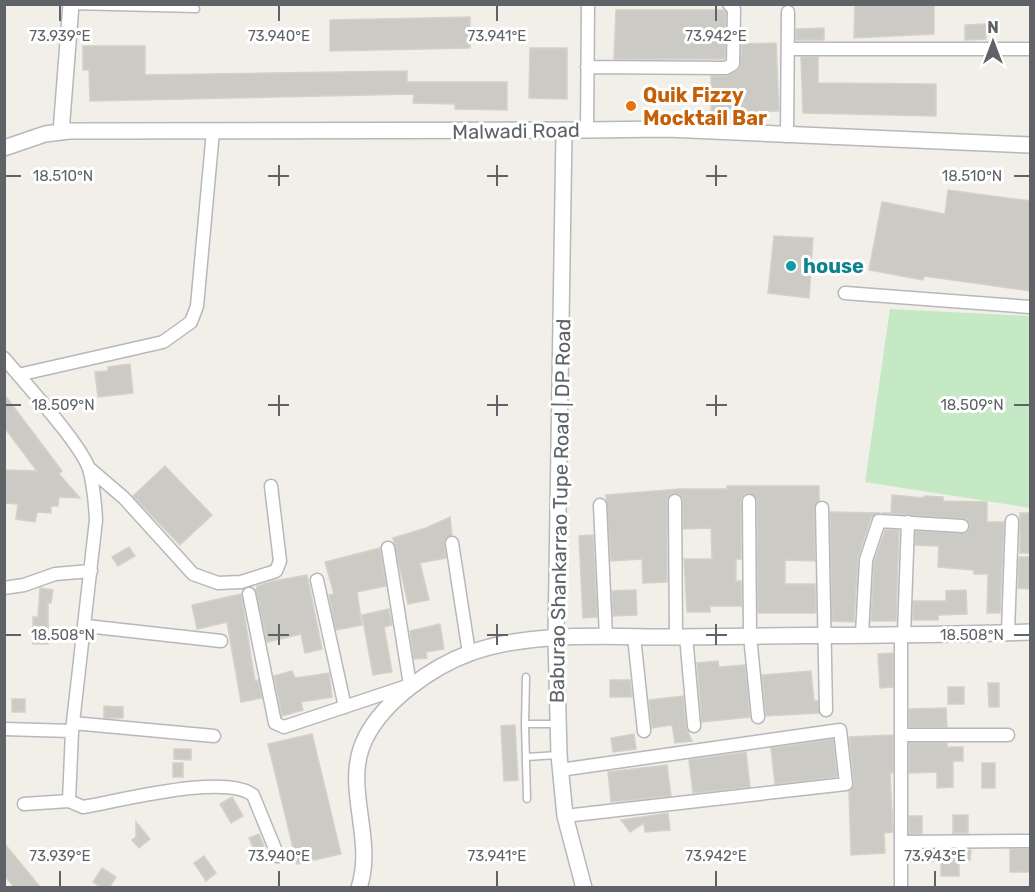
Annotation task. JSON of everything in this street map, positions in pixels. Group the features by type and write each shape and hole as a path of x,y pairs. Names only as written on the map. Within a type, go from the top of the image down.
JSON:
{"street":[{"path":"587,130 588,4"},
{"path":"587,67 726,68 733,64 734,9 729,4"},
{"path":"61,132 71,5"},
{"path":"787,136 788,12"},
{"path":"789,49 1030,49"},
{"name":"Malwadi Road","path":"4,148 23,140 61,132 564,132 667,129 1030,146"},
{"path":"18,375 163,342 191,322 197,306 213,131"},
{"name":"Baburao Shankarrao Tupe Road | DP Road","path":"564,132 556,638 559,762 565,816 584,888"},
{"path":"845,293 1030,307"},
{"path":"4,358 75,445 89,468 124,498 193,574 218,583 242,582 276,572 280,561 271,486"},
{"path":"69,801 72,727 86,626 96,520 89,468"},
{"path":"675,501 681,637 694,726"},
{"path":"749,501 750,636 758,717"},
{"path":"600,505 606,637"},
{"path":"822,508 822,635 826,710"},
{"path":"862,634 866,560 879,520 962,526"},
{"path":"1008,633 1012,521"},
{"path":"901,888 902,634 908,522"},
{"path":"452,543 470,653"},
{"path":"359,888 364,863 355,777 357,757 367,735 410,685 388,548"},
{"path":"4,588 24,585 56,574 91,571"},
{"path":"317,580 345,707"},
{"path":"249,594 277,726 284,728 410,685 470,653 556,638 1030,632"},
{"path":"86,626 221,641"},
{"path":"634,637 644,731"},
{"path":"4,729 72,727 214,736"},
{"path":"559,762 840,730 846,784 565,816"},
{"path":"901,735 1008,735"},
{"path":"24,804 69,801 83,807 208,785 246,790 253,795 278,856"},
{"path":"901,842 1030,841"}],"lane":[{"path":"71,5 196,9"},
{"path":"526,677 527,799"},
{"path":"525,724 558,724"},
{"path":"526,757 559,762"}],"green space":[{"path":"890,309 1030,316 1030,508 865,482"}],"building":[{"path":"855,5 934,5 934,34 854,38"},
{"path":"616,10 723,10 726,12 725,59 614,59"},
{"path":"470,17 470,48 330,51 330,20"},
{"path":"986,24 986,39 965,40 965,25"},
{"path":"824,28 824,40 796,40 796,29"},
{"path":"776,43 779,111 741,112 741,119 711,120 711,76 727,76 740,69 742,44"},
{"path":"83,46 145,46 145,75 407,71 407,82 507,82 507,110 455,109 455,104 413,103 414,94 90,101 89,70 83,70"},
{"path":"530,48 567,48 567,99 529,98"},
{"path":"801,57 818,57 818,83 936,84 936,116 803,113"},
{"path":"948,190 1030,201 1030,291 924,276 923,280 869,270 882,202 945,214"},
{"name":"house","path":"774,236 813,238 809,298 768,293"},
{"path":"130,364 133,393 98,397 95,372 108,371 108,367"},
{"path":"4,394 62,471 59,474 80,498 59,497 58,506 51,506 51,513 37,512 35,522 16,519 18,504 4,503 4,470 37,471 4,427"},
{"path":"165,466 212,515 180,545 133,496"},
{"path":"727,486 819,486 819,501 814,508 815,561 785,560 785,584 815,584 816,613 758,613 757,501 750,493 744,494 741,500 741,559 736,559 736,581 741,581 742,606 710,606 710,612 687,612 684,559 712,559 711,528 683,529 683,500 679,494 670,494 667,501 667,582 643,583 642,559 611,561 606,495 680,489 727,489"},
{"path":"892,495 943,497 943,501 987,502 987,522 1004,522 1000,613 987,613 988,574 974,574 974,570 938,567 939,546 915,545 916,531 966,533 970,526 967,519 882,513 891,513"},
{"path":"830,512 879,513 871,518 858,558 854,622 832,621"},
{"path":"1020,513 1030,513 1030,553 1020,553"},
{"path":"450,517 452,535 444,541 446,558 420,563 429,600 408,604 393,538 426,528"},
{"path":"885,530 899,530 896,621 871,621 874,562"},
{"path":"593,535 597,617 583,618 579,536"},
{"path":"129,547 135,556 118,566 112,557"},
{"path":"380,548 386,586 357,592 362,625 336,630 329,595 334,594 325,562"},
{"path":"1019,557 1030,557 1030,589 1018,588"},
{"path":"307,575 322,649 305,653 301,634 267,642 256,591 257,586"},
{"path":"40,588 53,590 51,603 48,603 48,644 33,644 33,617 38,617"},
{"path":"636,590 637,615 613,616 612,591"},
{"path":"966,590 967,614 938,615 938,620 913,620 913,601 946,601 946,591"},
{"path":"241,594 255,681 258,680 262,698 241,702 227,622 197,629 192,605"},
{"path":"389,609 392,625 384,627 392,672 373,675 362,615"},
{"path":"440,624 444,649 426,652 427,658 414,659 410,631"},
{"path":"893,653 893,687 880,688 878,654"},
{"path":"718,661 719,667 745,665 750,717 702,722 697,663"},
{"path":"292,671 295,678 329,673 332,697 301,702 303,710 282,716 274,676"},
{"path":"811,671 814,701 818,701 819,713 766,716 762,675"},
{"path":"610,680 630,680 632,697 610,697"},
{"path":"988,683 999,683 999,707 989,707"},
{"path":"948,687 964,687 964,704 948,704"},
{"path":"683,696 686,727 692,741 675,743 672,725 652,728 649,700"},
{"path":"12,699 25,699 25,712 12,712"},
{"path":"104,706 123,707 123,718 104,718"},
{"path":"946,708 947,727 909,727 909,709"},
{"path":"515,725 518,780 504,781 501,726"},
{"path":"312,734 341,854 297,864 268,744"},
{"path":"634,734 636,749 613,752 611,738"},
{"path":"893,735 893,773 890,773 893,832 884,833 885,853 851,855 849,792 854,783 849,737"},
{"path":"833,739 837,777 775,784 771,748"},
{"path":"909,743 947,743 947,747 963,747 963,761 953,761 953,787 937,788 937,772 909,773"},
{"path":"174,749 191,749 191,760 174,759"},
{"path":"746,752 750,787 693,793 689,760"},
{"path":"173,763 183,763 183,777 173,777"},
{"path":"982,763 995,763 995,788 982,788"},
{"path":"667,765 671,796 611,802 608,772"},
{"path":"232,797 243,816 231,823 220,804"},
{"path":"668,813 670,830 645,832 644,823 630,832 621,820"},
{"path":"953,815 968,815 968,833 953,833"},
{"path":"909,816 922,816 922,834 909,834"},
{"path":"136,822 150,839 139,848 132,840 136,837"},
{"path":"259,834 264,846 254,850 249,838"},
{"path":"4,843 41,888 15,888 4,875"},
{"path":"1010,849 1030,849 1030,872 1010,872"},
{"path":"910,850 971,850 970,860 959,860 959,876 941,876 941,861 910,862"},
{"path":"204,856 216,873 206,881 194,863"},
{"path":"102,868 116,877 109,888 102,888 93,882"}],"place":[{"name":"Quik Fizzy Mocktail Bar","path":"631,106"},
{"name":"house","path":"791,266"}]}
